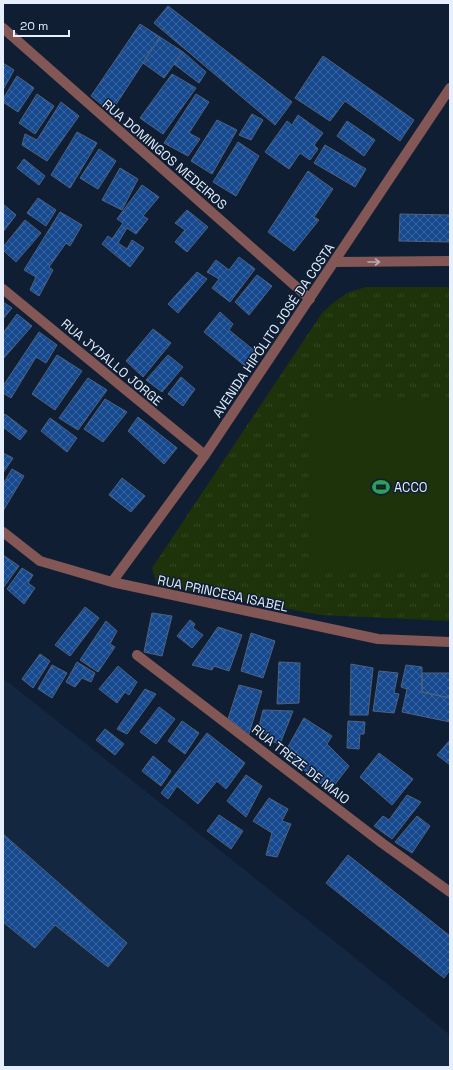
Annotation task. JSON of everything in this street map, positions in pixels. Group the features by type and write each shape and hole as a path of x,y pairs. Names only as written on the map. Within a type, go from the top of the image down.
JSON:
{"street":[{"name":"RUA DOMINGOS MEDEIROS","path":"3,28 310,299"},
{"name":"AVENIDA HIPÓLITO JOSÉ DA COSTA","path":"112,582 205,455 450,88"},
{"path":"335,262 450,261"},
{"name":"RUA JYDALLO JORGE","path":"3,289 205,455"},
{"name":"RUA PRINCESA ISABEL","path":"3,532 40,561 112,582 378,640 450,642"},
{"name":"RUA TREZE DE MAIO","path":"137,655 382,843 450,892"}],"shaded area":[{"path":"3,678 450,1035 450,1067 3,1067"}],"green space":[{"path":"366,287 450,287 450,621 321,615 157,585 152,568 322,313 347,293"},
{"name":"ACCO","path":"312,402 450,402 450,572 311,572"}],"building":[{"path":"168,6 292,102 275,125 154,23"},
{"path":"140,24 160,37 111,112 91,96"},
{"path":"160,37 183,52 164,78 143,63"},
{"path":"183,52 206,72 199,83 174,64"},
{"path":"323,56 414,120 400,141 345,101 330,121 295,98"},
{"path":"3,63 14,70 3,90"},
{"path":"172,74 196,88 163,134 140,118"},
{"path":"17,76 34,88 18,112 3,102 3,99"},
{"path":"37,94 54,106 35,134 19,123"},
{"path":"196,94 209,102 189,133 200,139 188,156 164,143"},
{"path":"61,102 79,116 47,161 22,145 25,134 37,140"},
{"path":"252,114 263,120 251,140 239,135"},
{"path":"298,115 323,133 314,145 318,149 310,160 300,153 289,169 265,152 287,121 292,125"},
{"path":"217,120 237,130 212,174 191,161"},
{"path":"347,121 375,140 364,156 337,136"},
{"path":"77,132 97,143 70,188 51,175"},
{"path":"238,142 259,156 236,196 213,182"},
{"path":"325,145 366,169 355,187 314,163"},
{"path":"99,149 116,161 98,189 80,178"},
{"path":"24,159 45,176 39,185 17,168"},
{"path":"120,168 138,179 122,210 102,200"},
{"path":"308,171 333,189 314,217 319,220 294,251 268,232"},
{"path":"142,185 159,197 143,216 148,219 136,234 127,228 118,243 127,249 132,240 144,248 130,267 102,244 108,236 112,239 123,223 117,219"},
{"path":"38,198 56,210 46,226 27,213"},
{"path":"3,204 16,215 3,232"},
{"path":"187,210 208,227 187,252 175,242 185,230 175,223"},
{"path":"60,212 82,225 70,246 66,243 49,267 53,270 39,296 30,290 36,277 24,270"},
{"path":"400,214 450,215 450,242 399,241"},
{"path":"25,220 41,233 16,262 3,250 3,247"},
{"path":"239,257 255,269 230,302 212,288 219,279 207,272 216,260 229,270"},
{"path":"197,272 207,279 178,313 168,304"},
{"path":"257,275 272,286 249,315 235,302"},
{"path":"3,302 12,308 3,319"},
{"path":"220,312 233,324 229,330 256,352 245,366 204,332"},
{"path":"17,314 32,326 3,359 3,333"},
{"path":"153,329 171,343 143,377 126,361"},
{"path":"39,332 57,345 46,363 36,357 11,398 3,393 3,386"},
{"path":"57,355 82,371 55,410 32,394"},
{"path":"168,355 183,367 162,392 146,380"},
{"path":"181,377 195,389 183,406 168,394"},
{"path":"88,378 107,390 78,430 59,418"},
{"path":"105,399 127,412 103,442 84,429"},
{"path":"5,414 27,431 20,440 3,427 3,417"},
{"path":"138,417 177,448 164,464 128,431"},
{"path":"50,418 77,438 67,452 41,431"},
{"path":"3,453 13,458 3,473"},
{"path":"12,469 24,476 3,511 3,484"},
{"path":"122,478 145,496 131,512 109,495"},
{"path":"3,555 19,566 3,588"},
{"path":"22,568 33,575 28,583 35,588 24,604 7,589"},
{"path":"85,607 99,618 70,656 55,645"},
{"path":"152,613 172,616 162,656 144,652"},
{"path":"190,620 195,624 193,628 203,635 192,648 177,636"},
{"path":"106,621 117,631 110,644 115,647 98,672 80,660"},
{"path":"218,627 242,635 229,671 214,666 212,670 192,665"},
{"path":"251,633 275,641 263,678 241,671"},
{"path":"40,654 50,661 33,688 22,679"},
{"path":"77,662 95,673 91,682 82,678 75,687 66,682"},
{"path":"279,662 300,663 299,703 277,704"},
{"path":"351,664 373,668 368,715 350,715"},
{"path":"52,665 67,673 52,698 38,689"},
{"path":"406,665 422,667 422,692 450,698 450,722 402,712 407,689 401,687"},
{"path":"118,666 137,682 129,695 125,692 117,703 99,689"},
{"path":"379,671 398,673 394,693 399,694 394,713 373,711"},
{"path":"422,673 450,673 450,698 422,692"},
{"path":"239,685 262,691 248,737 227,722"},
{"path":"145,689 156,694 127,734 117,729"},
{"path":"159,707 175,719 156,744 140,732"},
{"path":"263,710 293,711 280,744 270,741 271,736 258,731"},
{"path":"304,718 332,736 327,744 349,766 330,791 284,754"},
{"path":"182,721 199,733 185,754 168,741"},
{"path":"348,721 365,722 364,734 360,734 359,749 347,748"},
{"path":"105,729 124,744 115,755 96,740"},
{"path":"207,733 245,763 226,789 217,781 198,804 177,786 168,799 161,793"},
{"path":"450,740 450,765 437,755"},
{"path":"379,753 413,779 392,805 360,777"},
{"path":"153,756 171,771 161,786 142,771"},
{"path":"246,775 262,786 246,817 227,801"},
{"path":"407,795 421,802 392,839 374,826 383,816 389,820"},
{"path":"269,798 288,809 282,821 291,824 277,857 266,855 272,833 253,821"},
{"path":"219,815 243,831 231,849 207,831"},
{"path":"417,816 430,826 412,853 395,842"},
{"path":"3,834 127,943 108,967 55,925 35,948 3,922"},
{"path":"348,855 450,936 450,970 444,978 326,883"}],"place":[{"name":"ACCO","path":"381,487"}]}
